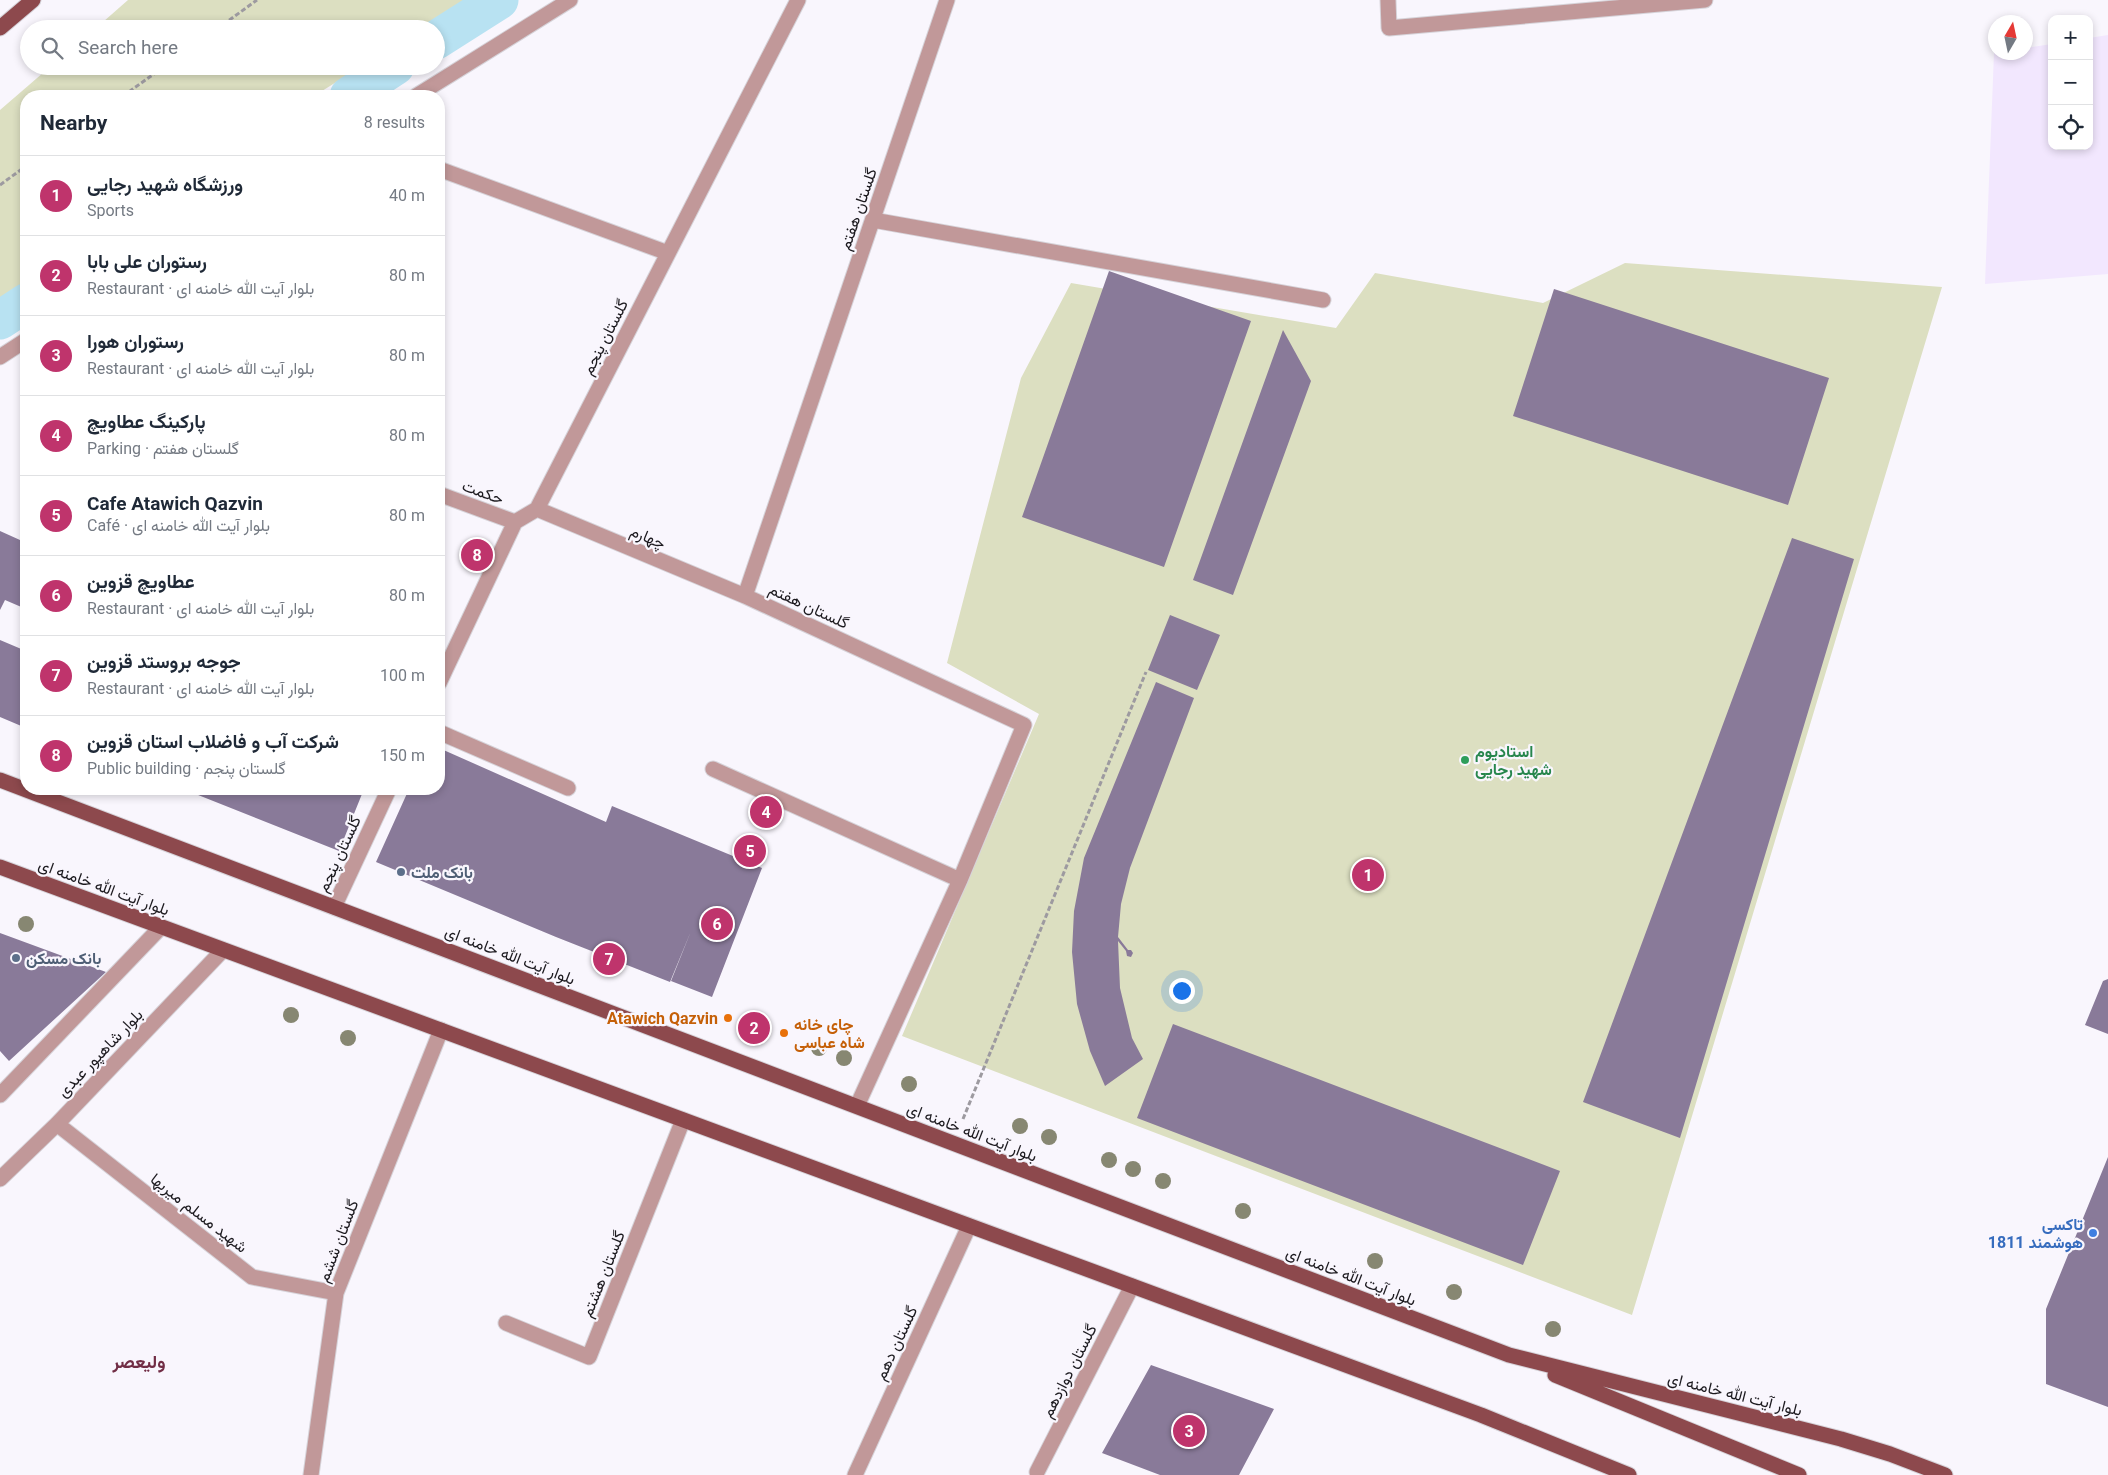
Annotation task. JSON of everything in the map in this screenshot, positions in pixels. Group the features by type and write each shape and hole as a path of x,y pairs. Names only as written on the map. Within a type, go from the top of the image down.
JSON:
{"main road":[{"path":"0,28 33,0"},
{"name":"بلوار آیت الله خامنه ای","path":"0,780 20,788"},
{"name":"بلوار آیت الله خامنه ای","path":"39,795 1509,1355 1841,1439 1890,1454 1945,1475"},
{"name":"بلوار آیت الله خامنه ای","path":"0,868 1481,1415 1629,1475"},
{"path":"1509,1355 1799,1475"}],"street":[{"path":"426,90 570,0"},
{"name":"گلستان پنجم","path":"537,509 798,0"},
{"name":"گلستان هفتم","path":"857,1106 960,880 1024,725 746,596 947,0"},
{"path":"1388,0 1389,28 1704,0"},
{"path":"445,171 668,253"},
{"path":"872,220 1323,300"},
{"path":"0,357 20,344"},
{"name":"حکمت","path":"445,496 515,522"},
{"path":"445,671 515,522 537,509"},
{"name":"چهارم","path":"537,509 746,596"},
{"path":"445,735 568,788"},
{"path":"712,769 960,880"},
{"name":"گلستان پنجم","path":"334,907 386,795"},
{"path":"0,1095 161,927"},
{"name":"بلوار شاهپور عبدی","path":"0,1179 56,1124 223,950"},
{"name":"گلستان ششم","path":"311,1475 336,1292 441,1030"},
{"name":"گلستان هشتم","path":"506,1323 589,1357 684,1120"},
{"name":"شهید مسلم میربها","path":"56,1124 252,1277 336,1292"},
{"name":"گلستان دهم","path":"854,1475 969,1226"},
{"name":"گلستان دوازدهم","path":"1037,1472 1132,1286"}],"path":[{"path":"229,20 257,0"},
{"path":"131,90 152,75"},
{"path":"0,185 20,170"},
{"path":"954,1143 1146,672"}],"shaded area":[{"path":"2108,35 2108,274 1985,284 1994,60 2033,60 2033,47 2048,45 2048,150 2093,150 2093,37"}],"green space":[{"path":"128,0 467,0 435,20 105,20"},
{"path":"41,75 348,75 324,90 23,90"},
{"path":"20,93 20,286 0,299 0,110"},
{"path":"1625,263 1942,287 1632,1315 902,1036 1039,714 947,663 1021,378 1071,283 1336,328 1375,273 1543,303"}],"building":[{"path":"1109,271 1251,321 1164,567 1022,517"},
{"path":"1554,289 1829,378 1788,505 1513,416"},
{"path":"1283,330 1311,381 1233,595 1193,580"},
{"path":"0,531 20,540 20,606 5,600 0,610"},
{"path":"1792,538 1854,559 1680,1138 1583,1102"},
{"path":"1170,615 1220,635 1197,690 1148,670"},
{"path":"0,640 20,648 20,725 0,717"},
{"path":"1156,682 1194,698 1130,868 1121,904 1118,937 1128,950 1131,950 1133,953 1131,957 1127,956 1126,951 1118,941 1120,988 1132,1038 1143,1059 1105,1086 1090,1051 1077,1004 1072,952 1074,911 1084,858"},
{"path":"445,751 606,822 612,806 762,868 712,997 671,981 691,931 670,982 376,862 406,795 445,795"},
{"path":"198,795 362,795 339,851"},
{"path":"0,933 106,972 9,1061 0,1051"},
{"path":"2108,979 2108,1034 2085,1025 2103,981"},
{"path":"1173,1024 1560,1171 1523,1265 1137,1118"},
{"name":"تاکسی هوشمند 1811","path":"2108,1157 2108,1407 2046,1384 2046,1309"},
{"path":"1151,1365 1274,1409 1239,1475 1160,1475 1102,1453"}],"waterway":[{"path":"445,34 499,0"},
{"path":"358,90 381,75"},
{"path":"0,320 20,307"}],"place":[{"name":"شرکت آب و فاضلاب استان قزوین","path":"477,555"},
{"name":"استادیوم شهید رجایی","path":"1465,760"},
{"name":"پارکینگ عطاویچ","path":"766,812"},
{"name":"Cafe Atawich Qazvin","path":"750,851"},
{"name":"بانک ملت","path":"401,872"},
{"name":"ورزشگاه شهید رجایی","path":"1368,875"},
{"name":"عطاویچ قزوین","path":"717,924"},
{"name":"بانک مسکن","path":"16,958"},
{"name":"جوجه بروستد قزوین","path":"609,959"},
{"name":"Atawich Qazvin","path":"728,1018"},
{"name":"رستوران علی بابا","path":"754,1028"},
{"name":"چای خانه شاه عباسی","path":"784,1033"},
{"name":"تاکسی هوشمند 1811","path":"2093,1233"},
{"name":"رستوران هورا","path":"1189,1431"}],"district":[{"name":"ولیعصر","path":"139,1361"}]}
